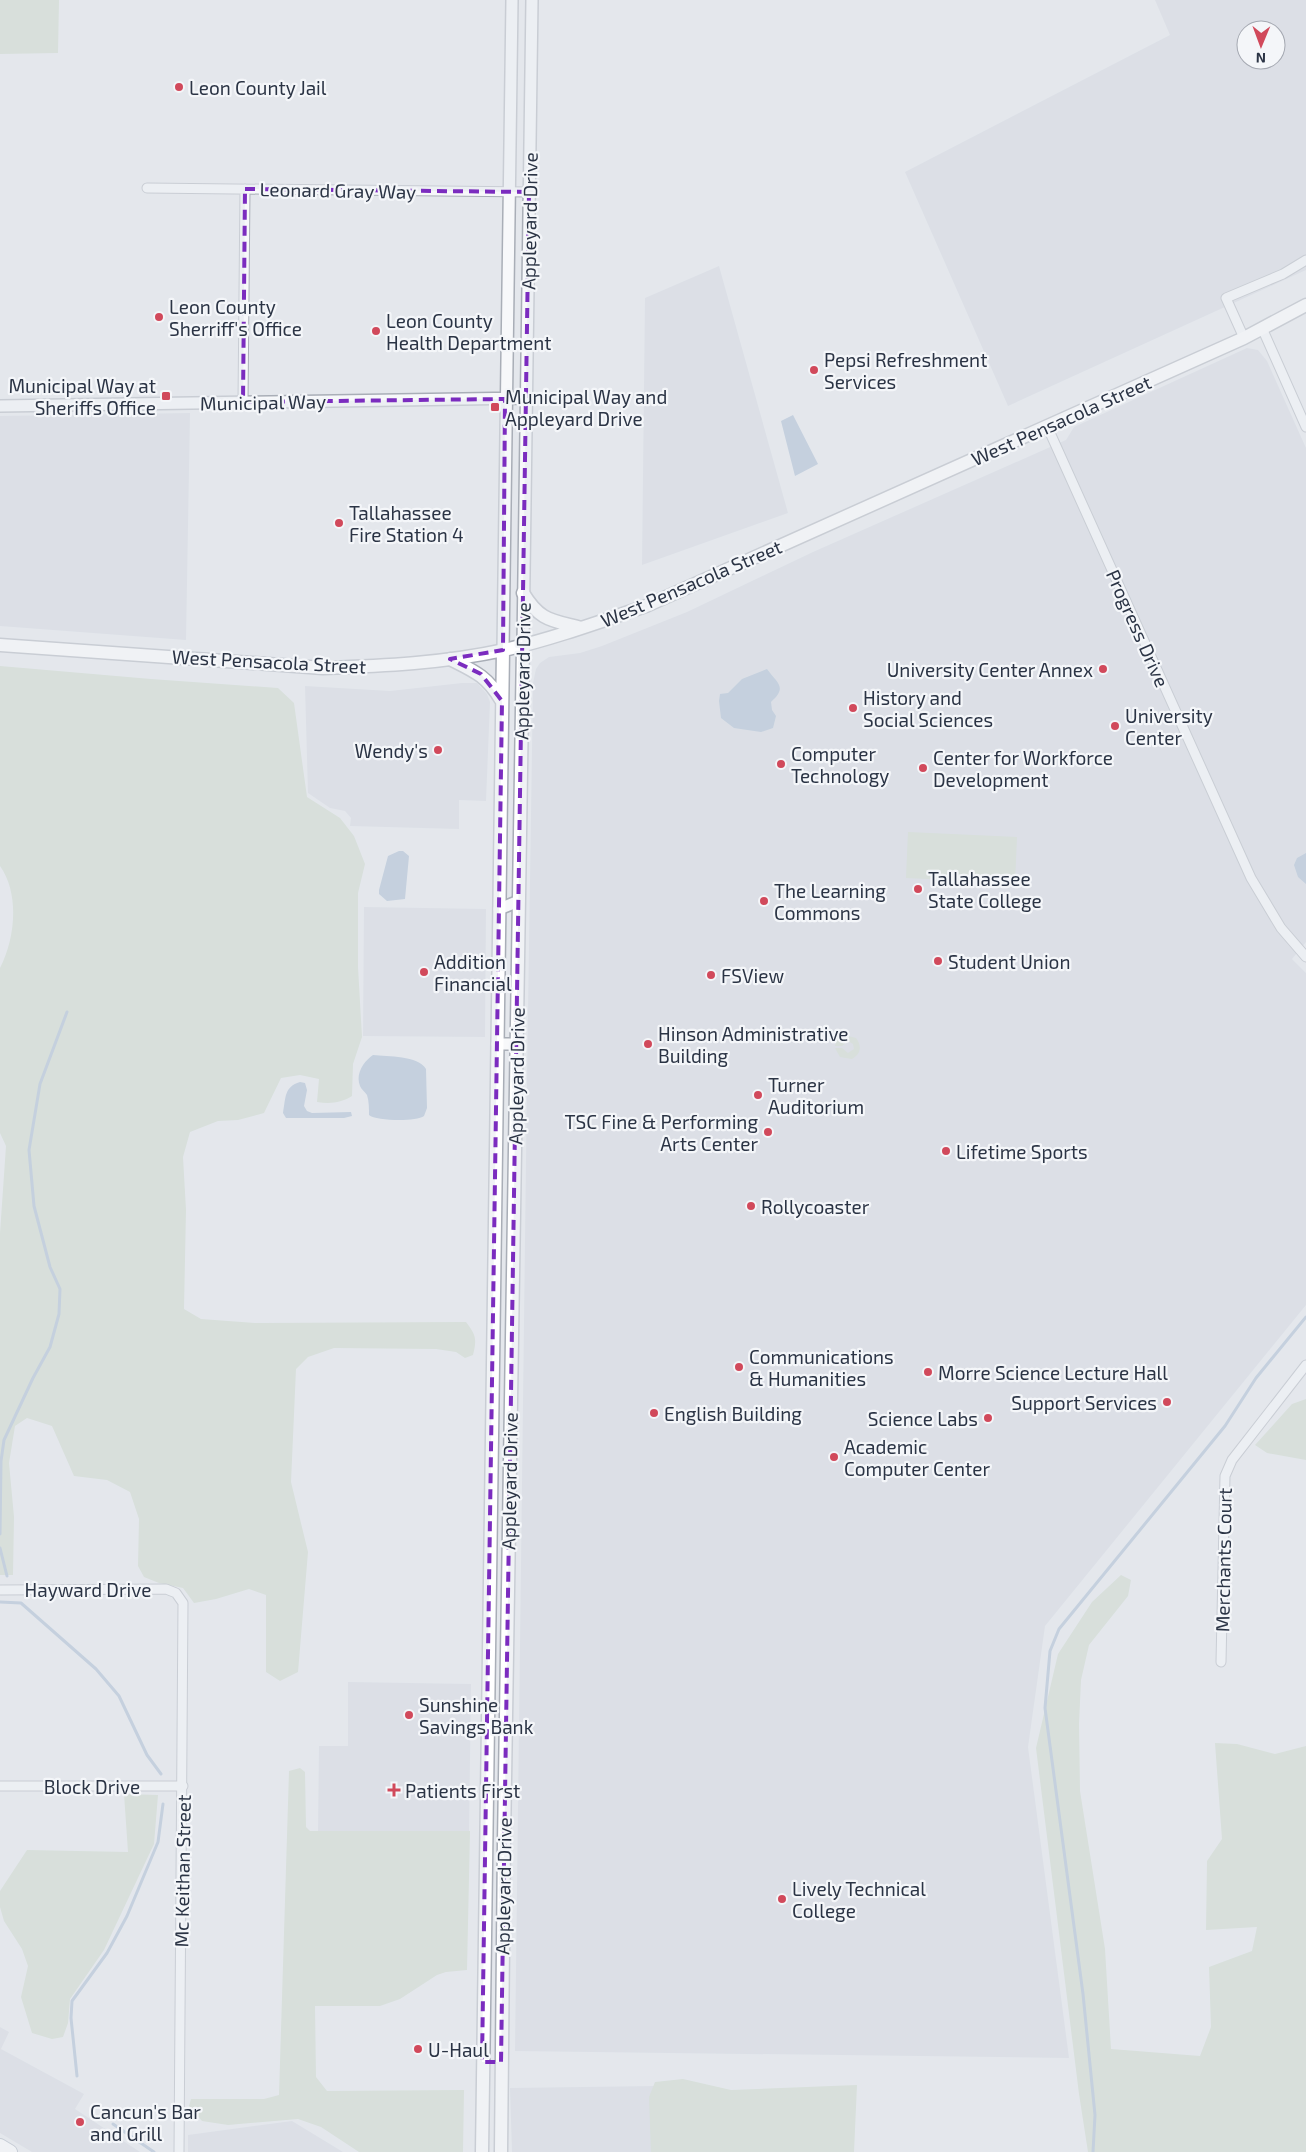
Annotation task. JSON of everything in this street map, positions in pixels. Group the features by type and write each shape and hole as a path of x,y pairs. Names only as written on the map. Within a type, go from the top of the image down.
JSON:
{"main road":[{"name":"West Pensacola Street","path":"0,645 323,668 384,666 450,659 523,645 646,606 1244,338 1306,306"},
{"path":"524,593 539,614 553,621 581,628"},
{"name":"Appleyard Drive","path":"501,2152 509,1472 523,645"},
{"name":"Appleyard Drive","path":"482,2152 482,2034 503,650"},
{"path":"450,659 481,674 489,681 502,701"},
{"path":"0,2146 10,2152"}],"street":[{"name":"Appleyard Drive","path":"503,650 512,0"},
{"name":"Appleyard Drive","path":"523,645 532,0"},
{"name":"Leonard Gray Way","path":"147,188 529,192"},
{"path":"243,402 245,189"},
{"path":"1244,338 1226,298 1283,274 1306,260"},
{"path":"1262,328 1306,427"},
{"name":"Municipal Way","path":"0,406 526,398"},
{"name":"Progress Drive","path":"1047,426 1251,878 1280,928 1305,952"},
{"path":"499,909 519,900"},
{"path":"496,1044 516,1044"},
{"path":"494,1249 513,1249"},
{"name":"Merchants Court","path":"1221,1662 1225,1476 1232,1460 1306,1365"},
{"path":"490,1471 509,1472"},
{"name":"Hayward Drive","path":"0,1590 166,1589 176,1593"},
{"name":"Mc Keithan Street","path":"176,1593 183,1603 184,1622 178,2152"},
{"path":"487,1720 506,1720"},
{"name":"Block Drive","path":"0,1786 183,1786"},
{"path":"482,2034 501,2034"},
{"path":"482,2062 501,2062"},
{"path":"482,2081 501,2081"}],"highlighted area":[{"path":"245,189 529,192 501,2062 482,2062 502,701 481,674 450,659 503,650 505,399 243,402"}],"shaded area":[{"path":"1155,0 1306,0 1306,270 1008,406 905,172 1170,35"},
{"path":"719,266 788,513 642,565 645,298"},
{"name":"Tallahassee State College","path":"1247,348 1258,350 1267,361 1306,448 1306,942 1292,959 1306,973 1306,1305 1045,1626 1028,1747 1069,2058 515,2051 533,683 536,669 540,663 549,657 580,653 602,646 687,612 813,552 1066,440 1074,427"},
{"path":"190,413 186,640 0,626 0,416"},
{"path":"477,683 487,694 490,702 486,801 459,800 459,829 350,826 351,818 345,811 330,808 308,793 305,686 390,691"},
{"name":"Addition Financial","path":"364,907 486,909 485,1037 363,1036"},
{"name":"Patients First","path":"348,1682 471,1684 469,1834 318,1832 319,1746 348,1746"},
{"path":"0,2027 9,2032 1,2049 84,2094 75,2109 140,2152 32,2152 0,2133"},
{"path":"656,2086 655,2152 512,2152 510,2088"},
{"path":"292,2121 343,2152 188,2152 188,2135"}],"green space":[{"path":"0,0 59,0 58,53 0,54"},
{"path":"0,666 278,688 294,703 307,797 340,818 354,836 365,864 358,893 358,967 362,1037 353,1064 352,1096 335,1102 317,1102 319,1079 300,1075 281,1078 264,1113 238,1120 218,1121 190,1132 183,1157 186,1210 184,1309 201,1319 255,1323 466,1322 474,1334 475,1345 473,1355 465,1358 456,1352 436,1349 334,1348 308,1357 296,1369 291,1482 308,1552 298,1672 280,1681 266,1672 266,1595 249,1589 216,1599 194,1603 183,1588 159,1583 144,1577 138,1566 139,1519 130,1492 107,1480 74,1476 52,1426 27,1418 15,1426 9,1463 14,1517 13,1575 0,1575 0,1233 6,1146 0,1133 0,968 12,930 13,903 11,890 0,866"},
{"path":"908,832 1017,837 1015,883 906,878"},
{"path":"844,1035 856,1038 859,1044 860,1050 852,1059 840,1057 835,1048 842,1048 848,1053 854,1049 853,1044 848,1041 842,1046 835,1046 837,1039"},
{"path":"1306,1399 1306,1460 1267,1453 1255,1445 1292,1404"},
{"path":"1121,1575 1131,1580 1128,1596 1089,1645 1081,1680 1079,1724 1080,1791 1105,1949 1111,2049 1200,2056 1211,2027 1209,1967 1252,1951 1257,1927 1206,1930 1207,1861 1222,1839 1215,1743 1237,1744 1275,1754 1306,1746 1306,2152 1088,2152 1079,2094 1036,1748 1058,1654 1092,1602"},
{"path":"300,1768 305,1772 306,1827 310,1831 470,1831 467,1970 437,1975 400,1999 380,2006 315,2006 316,2077 327,2091 464,2090 463,2152 359,2152 321,2127 298,2119 228,2125 202,2121 189,2106 191,2099 264,2099 279,2095 289,1771"},
{"path":"124,1794 158,1795 154,1844 104,1950 70,1999 68,2023 63,2037 52,2039 32,2033 21,1997 28,1966 22,1949 4,1921 0,1907 0,1891 27,1850 128,1852"},
{"path":"683,2079 731,2090 857,2085 854,2152 651,2152 649,2097 655,2082"}],"water":[{"path":"793,415 818,464 795,476 781,421"},
{"path":"767,669 780,689 771,702 772,710 776,716 773,728 761,732 734,728 721,718 720,694 728,693 742,679"},
{"path":"403,851 409,856 405,899 387,901 379,894 379,890 388,856"},
{"path":"1306,853 1306,884 1298,877 1294,865 1297,858"},
{"path":"373,1055 410,1059 422,1064 426,1069 427,1108 424,1116 396,1120 379,1119 369,1115 368,1097 360,1086 359,1077 364,1064"},
{"path":"300,1082 305,1083 307,1090 304,1106 307,1111 312,1113 351,1112 352,1116 344,1118 286,1118 283,1113 285,1097 291,1087"}],"waterway":[{"path":"0,1534 1,1461 4,1440 50,1347 59,1314 60,1289 50,1267 34,1206 29,1150 40,1084 67,1012"},
{"path":"1093,2152 1095,2115 1083,1994 1045,1708 1050,1651 1059,1629 1225,1426 1256,1378 1306,1317"},
{"path":"0,1548 7,1576"},
{"path":"0,1602 21,1603 96,1669 119,1696 147,1755 161,1774"},
{"path":"77,2076 71,2018 72,2001 107,1953 127,1916 158,1842 163,1804"},
{"path":"113,2124 154,2152"}],"place":[{"name":"Leon County Jail","path":"179,87"},
{"name":"Leon County Sherriff's Office","path":"159,317"},
{"name":"Leon County Health Department","path":"376,331"},
{"name":"Pepsi Refreshment Services","path":"814,370"},
{"name":"Municipal Way at Sheriffs Office","path":"166,396"},
{"name":"Municipal Way and Appleyard Drive","path":"495,407"},
{"name":"Tallahassee Fire Station 4","path":"339,523"},
{"name":"University Center Annex","path":"1103,669"},
{"name":"History and Social Sciences","path":"853,708"},
{"name":"University Center","path":"1115,726"},
{"name":"Wendy's","path":"438,750"},
{"name":"Computer Technology","path":"781,764"},
{"name":"Center for Workforce Development","path":"923,768"},
{"name":"Tallahassee State College","path":"918,889"},
{"name":"The Learning Commons","path":"764,901"},
{"name":"Student Union","path":"938,961"},
{"name":"Addition Financial","path":"424,972"},
{"name":"FSView","path":"711,975"},
{"name":"Hinson Administrative Building","path":"648,1044"},
{"name":"Turner Auditorium","path":"758,1095"},
{"name":"TSC Fine & Performing Arts Center","path":"768,1132"},
{"name":"Lifetime Sports","path":"946,1151"},
{"name":"Rollycoaster","path":"751,1206"},
{"name":"Communications & Humanities","path":"739,1367"},
{"name":"Morre Science Lecture Hall","path":"928,1372"},
{"name":"Support Services","path":"1167,1402"},
{"name":"English Building","path":"654,1413"},
{"name":"Science Labs","path":"988,1418"},
{"name":"Academic Computer Center","path":"834,1457"},
{"name":"Sunshine Savings Bank","path":"409,1715"},
{"name":"Patients First","path":"394,1790"},
{"name":"Lively Technical College","path":"782,1899"},
{"name":"U-Haul","path":"418,2049"},
{"name":"Cancun's Bar and Grill","path":"80,2122"}]}
